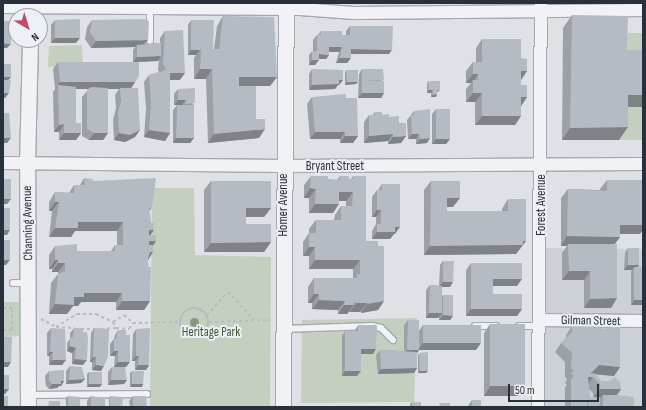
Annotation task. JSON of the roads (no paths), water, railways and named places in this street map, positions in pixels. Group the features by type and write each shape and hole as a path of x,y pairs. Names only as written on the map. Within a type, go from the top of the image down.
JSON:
{"street":[{"path":"48,9 286,6 354,13 611,6 643,10"},
{"name":"Homer Avenue","path":"283,407 286,6"},
{"path":"3,7 16,8"},
{"name":"Forest Avenue","path":"538,407 542,7"},
{"name":"Channing Avenue","path":"28,401 27,163 30,48"},
{"name":"Bryant Street","path":"3,163 284,166 643,164"},
{"name":"Gilman Street","path":"539,323 643,321"}],"lane":[{"path":"150,8 150,41"},
{"path":"13,283 28,282"},
{"path":"509,326 539,323"},
{"path":"283,324 372,326 381,328 393,340"},
{"path":"464,326 501,326"},
{"path":"28,401 147,394"}],"park label":[{"name":"Heritage Park","path":"211,332"}]}
